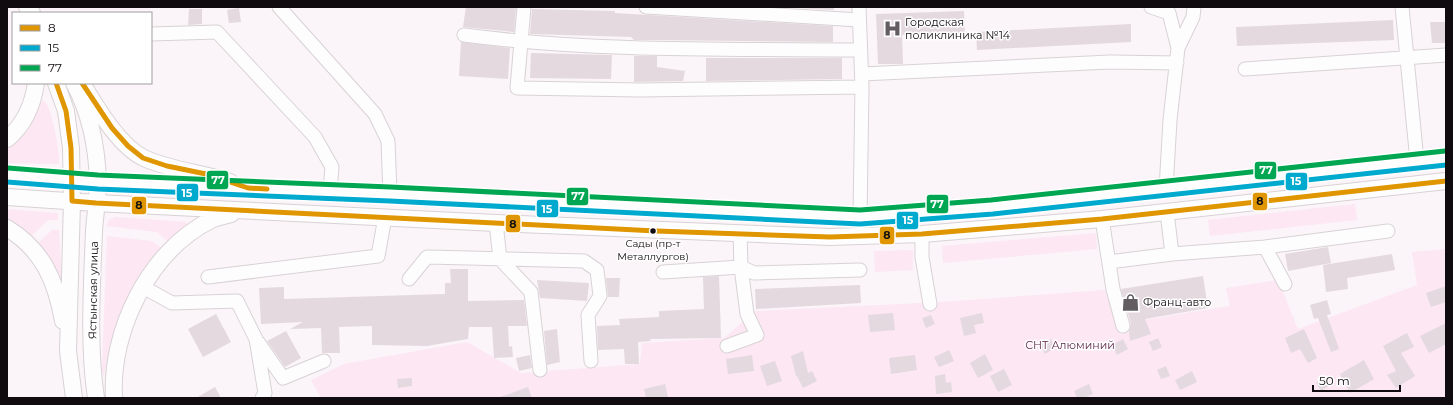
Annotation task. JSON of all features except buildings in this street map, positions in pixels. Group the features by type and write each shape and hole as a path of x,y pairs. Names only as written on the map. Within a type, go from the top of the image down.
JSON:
{"main road":[{"path":"7,139 16,131 33,102 36,84"},
{"name":"Ястынская улица","path":"56,84 66,111 71,148 72,201 68,351 74,398"},
{"name":"Ястынская улица","path":"74,84 82,99 94,141 98,182 94,229 92,351 96,398"},
{"path":"83,84 112,128 128,146 143,158 168,166 206,174 248,188"},
{"path":"7,175 98,182 390,194 860,217 992,207 1446,158"},
{"path":"7,197 96,203 496,223 830,237 922,234 1102,219 1446,180"},
{"path":"114,398 113,385 116,354 127,320 143,287 162,260 189,233 212,220 247,210"},
{"path":"7,228 30,245 48,269 59,296 68,351"}],"lane":[{"path":"279,7 375,114 388,141 390,194"},
{"path":"524,7 517,88 640,90 862,80 1110,62 1177,63"},
{"path":"646,7 859,14 862,80 860,217"},
{"path":"1151,7 1169,13 1178,48 1170,120 1166,189"},
{"path":"1178,48 1193,17 1194,7"},
{"path":"1402,7 1417,162"},
{"path":"152,34 217,32 315,137 332,167 330,192"},
{"path":"464,35 520,42 696,49 860,50"},
{"path":"1245,69 1406,56 1446,55"},
{"path":"1167,212 1172,254"},
{"path":"208,277 378,256 384,217"},
{"path":"1102,219 1113,289 1123,326"},
{"path":"496,223 500,259 531,292 540,370"},
{"path":"1109,262 1172,254 1265,247 1388,231"},
{"path":"727,346 757,334 747,314 741,267 740,233"},
{"path":"922,234 922,257 930,304"},
{"path":"1265,247 1285,284"},
{"path":"409,279 427,257 584,261 597,270 600,296 588,314 591,361"},
{"path":"663,272 741,267 754,273 860,270"},
{"path":"143,287 172,303 237,301 256,339 283,378 324,361"},
{"path":"256,339 265,393 262,398"}],"green space":[{"path":"43,100 49,111 57,140 59,164 7,163 7,148 27,128"},
{"path":"1355,204 1357,220 1210,236 1208,220"},
{"path":"7,209 58,213 58,220 48,220 31,236 7,220"},
{"path":"115,217 186,222 187,225 168,242 157,232 106,226 109,220"},
{"path":"52,230 59,230 62,283 52,261 38,243"},
{"path":"1096,233 1097,249 943,263 942,246"},
{"path":"107,236 152,241 161,248 149,261 130,292 116,326 104,377 102,371"},
{"name":"СНТ Алюминий","path":"1446,249 1446,398 321,398 311,380 344,364 467,342 521,373 640,364 642,343 724,338 755,311 942,302 1105,290 1118,324 1230,306 1226,288 1278,280 1298,329 1417,285 1412,252"},
{"path":"913,250 913,270 875,272 874,251"}],"transit line":[{"name":"8","path":"56,84 66,111 71,148 72,201 96,203 656,231 830,237 922,234 1102,219 1446,181"},
{"name":"8","path":"83,84 112,128 128,146 143,158 167,166 206,174 248,188 267,189"},
{"name":"77","path":"8,168 98,175 390,187 860,210 991,200 1445,151"},
{"name":"15","path":"7,182 98,189 390,201 860,224 993,214 1446,165"}],"place":[{"name":"Городская поликлиника №14","path":"892,28"},
{"name":"Сады (пр-т Металлургов)","path":"653,231"},
{"name":"Франц-авто","path":"1130,302"}]}
